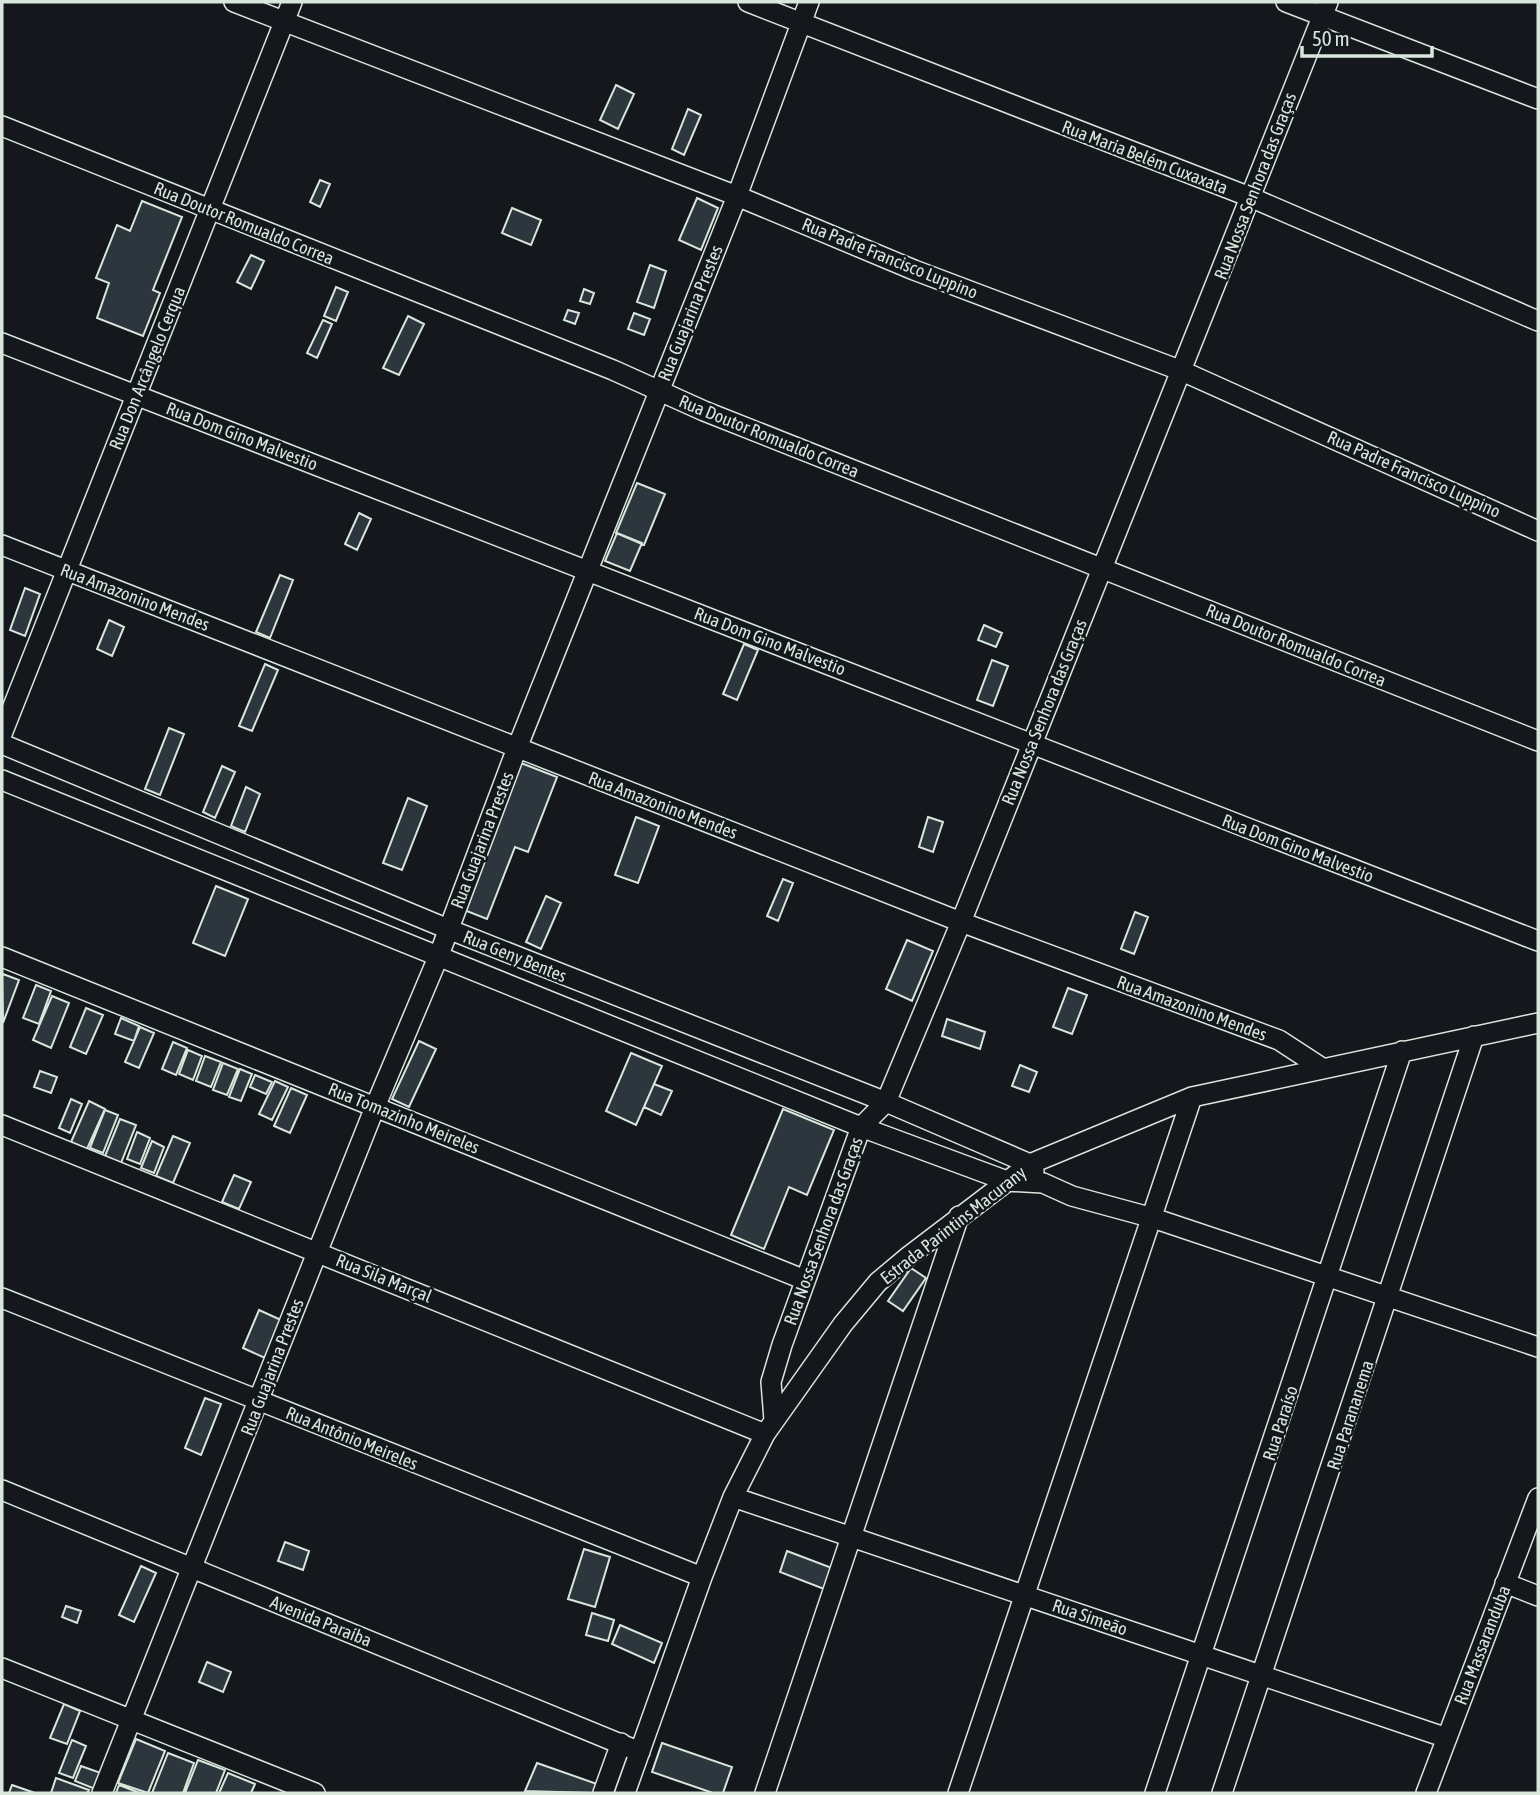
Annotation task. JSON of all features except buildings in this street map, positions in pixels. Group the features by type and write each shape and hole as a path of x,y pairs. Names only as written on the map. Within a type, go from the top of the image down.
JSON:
{"street":[{"name":"Rua Padre Francisco Luppino","path":"234,2 737,197 914,270 1182,371 1538,531"},
{"name":"Rua Don Arcângelo Cerqua","path":"2,734 292,2"},
{"name":"Rua Maria Belém Cuxaxata","path":"748,2 1250,197 1538,321"},
{"name":"Rua Guajarina Prestes","path":"102,1793 190,1569 260,1401 317,1251 439,955 517,748 737,197 809,2"},
{"path":"1286,2 1324,9 1538,99"},
{"name":"Rua Nossa Senhora das Graças","path":"769,1427 771,1382 861,1127 886,1101 961,922 1324,9"},
{"name":"Rua Doutor Romualdo Correa","path":"2,126 1102,569 1538,741"},
{"name":"Rua Dom Gino Malvestio","path":"2,343 136,397 495,533 1538,942"},
{"name":"Rua Amazonino Mendes","path":"2,545 961,922 1279,1040 1322,1068"},
{"name":"Rua Geny Bentes","path":"2,744 448,929 886,1101 1030,1164"},
{"name":"Rua Geny Bentes","path":"2,780 861,1127 1007,1181 1043,1183"},
{"name":"Rua Tomazinho Meireles","path":"2,957 805,1280"},
{"name":"Estrada Parintins Macurany","path":"625,1793 733,1497 769,1427 843,1324 878,1282 959,1216 1030,1164 1192,1097 1538,1023"},
{"name":"Rua Parananema","path":"1222,1793 1474,1036"},
{"name":"Rua Paraíso","path":"1155,1793 1329,1277 1402,1051"},
{"path":"958,1793 1192,1097"},
{"name":"Rua Sila Marçal","path":"2,1125 769,1427"},
{"path":"1030,1164 1043,1183 1072,1196 1153,1218 1538,1347"},
{"path":"765,1793 853,1538 959,1216"},
{"name":"Rua Antônio Meireles","path":"2,1298 702,1577"},
{"name":"Avenida Paraíba","path":"2,1490 640,1752"},
{"name":"Rua Simeão","path":"733,1497 1447,1738"},
{"name":"Rua Massaranduba","path":"1426,1793 1538,1498"},
{"path":"1505,1583 1538,1596"},
{"path":"2,1668 315,1793"},
{"path":"603,1793 621,1743"}]}
